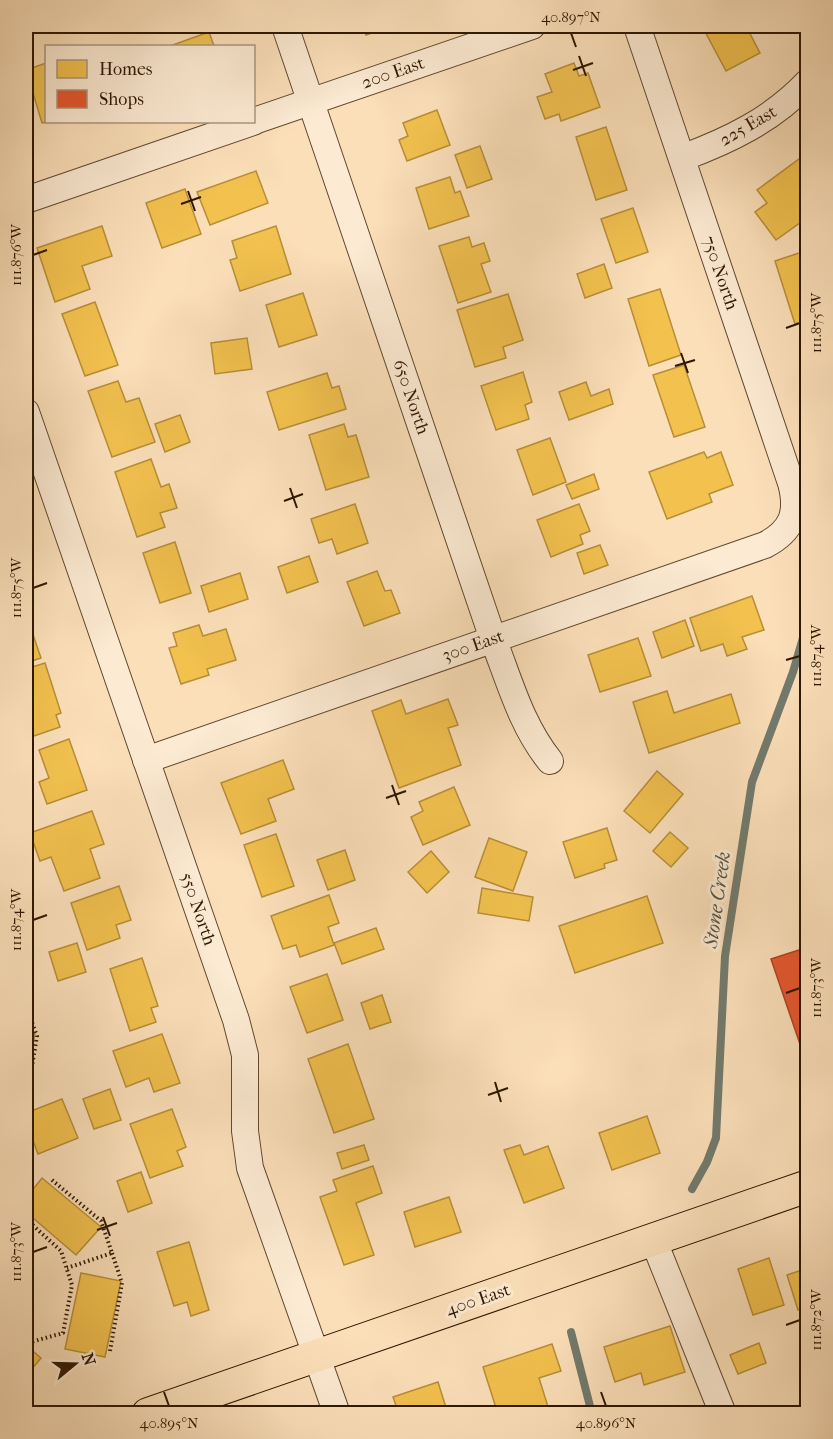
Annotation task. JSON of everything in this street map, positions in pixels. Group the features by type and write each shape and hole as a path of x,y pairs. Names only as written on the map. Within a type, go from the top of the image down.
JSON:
{"main road":[{"name":"400 East","path":"148,1413 807,1186"}],"street":[{"name":"650 North","path":"285,26 493,639 521,715 533,740 550,761"},
{"name":"200 East","path":"255,120 532,26"},
{"name":"750 North","path":"637,26 791,483 795,510 792,522"},
{"name":"225 East","path":"682,158 741,134 768,117 807,82"},
{"name":"200 East","path":"26,200 247,123"},
{"name":"550 North","path":"26,412 241,1037 245,1055 245,1131 250,1168 337,1413"},
{"name":"300 East","path":"146,760 765,545 786,532 792,522"},
{"path":"653,1239 723,1413"}],"path":[{"path":"26,1004 37,1036 26,1102"},
{"path":"52,1180 101,1221 112,1253 122,1283 110,1351"},
{"path":"26,1219 61,1251 72,1286 63,1333 31,1342 26,1337"},
{"path":"67,1268 112,1253"}],"building: Homes":[{"path":"363,26 392,26 366,35"},
{"path":"702,26 746,26 760,53 726,71"},
{"path":"209,32 214,45 173,45"},
{"path":"45,63 45,122 42,123 26,70"},
{"path":"574,63 579,76 588,73 600,107 561,121 559,114 545,119 537,97 552,92 545,74"},
{"path":"437,110 450,145 407,161 399,140 408,136 403,123"},
{"path":"606,127 627,190 596,200 576,137"},
{"path":"480,146 492,179 467,188 455,155"},
{"path":"803,156 808,162 808,217 776,240 755,212 767,203 757,190"},
{"path":"256,171 268,203 210,225 197,192"},
{"path":"450,177 455,193 460,191 469,216 429,229 416,188"},
{"path":"185,189 201,234 162,248 146,203"},
{"path":"633,208 648,252 616,263 601,219"},
{"path":"102,226 112,256 82,266 90,289 55,302 37,248"},
{"path":"276,226 291,274 240,291 230,260 237,258 232,241"},
{"path":"469,237 472,247 484,243 490,261 481,264 491,292 458,303 439,246"},
{"path":"808,250 808,320 795,324 775,261"},
{"path":"604,264 612,288 585,298 577,274"},
{"path":"660,289 681,355 649,366 628,299"},
{"path":"303,293 317,335 279,347 266,305"},
{"path":"508,294 523,340 503,347 506,358 475,367 457,310"},
{"path":"95,302 118,365 85,376 62,314"},
{"path":"808,334 808,355 802,336"},
{"path":"247,338 252,369 215,374 211,343"},
{"path":"684,365 705,427 674,437 653,375"},
{"path":"523,372 532,402 525,405 529,419 496,430 481,386"},
{"path":"327,373 332,388 339,386 346,409 279,430 267,392"},
{"path":"118,381 126,402 139,398 155,442 112,457 88,391"},
{"path":"586,382 591,396 609,389 613,404 569,420 559,392"},
{"path":"180,415 190,442 165,452 155,424"},
{"path":"344,424 348,437 356,435 369,477 326,490 309,435"},
{"path":"550,438 566,482 533,495 517,450"},
{"path":"704,452 707,458 721,452 733,485 709,494 712,502 667,519 649,472"},
{"path":"151,459 161,487 169,484 177,508 160,513 165,527 137,537 115,472"},
{"path":"594,474 599,489 572,499 566,485"},
{"path":"355,504 368,543 337,554 332,539 319,543 311,519"},
{"path":"579,504 590,531 580,535 583,544 551,557 537,520"},
{"path":"175,542 191,593 160,603 143,553"},
{"path":"600,545 608,565 584,574 577,553"},
{"path":"309,556 318,582 287,593 278,567"},
{"path":"377,571 385,591 391,590 400,613 364,626 347,582"},
{"path":"240,573 248,599 209,612 201,586"},
{"path":"752,596 764,630 742,637 747,649 727,656 723,644 701,651 690,618"},
{"path":"26,614 41,658 26,663"},
{"path":"685,620 694,646 662,658 653,632"},
{"path":"199,625 203,636 226,629 236,660 207,669 209,675 181,684 169,648 177,646 173,633"},
{"path":"638,638 651,676 600,692 588,655"},
{"path":"45,663 61,713 56,715 60,727 34,736 26,711 26,669"},
{"path":"667,691 674,713 731,694 740,723 649,753 633,702"},
{"path":"448,699 458,725 448,728 461,765 399,788 372,711 401,700 406,714"},
{"path":"69,739 87,790 47,804 39,782 49,778 39,750"},
{"path":"283,760 294,789 268,799 276,821 241,834 221,783"},
{"path":"657,771 683,794 650,833 624,811"},
{"path":"454,787 470,825 423,845 411,817 423,811 419,802"},
{"path":"92,811 104,844 90,849 100,878 64,891 51,857 40,861 30,833"},
{"path":"607,828 617,860 604,864 605,868 575,878 563,842"},
{"path":"670,832 688,848 671,867 653,851"},
{"path":"276,834 294,886 262,897 244,845"},
{"path":"489,838 527,852 513,891 475,877"},
{"path":"345,850 355,880 328,890 317,860"},
{"path":"431,851 449,872 427,893 408,872"},
{"path":"119,886 131,920 116,925 120,938 87,950 71,903"},
{"path":"482,888 533,897 529,921 478,913"},
{"path":"329,895 339,923 328,927 334,945 300,957 296,945 283,949 271,916"},
{"path":"647,896 663,943 575,973 559,926"},
{"path":"376,928 384,949 342,964 334,943"},
{"path":"77,943 86,972 58,981 49,952"},
{"path":"142,958 158,1006 151,1008 156,1022 130,1031 110,969"},
{"path":"327,974 343,1020 307,1033 290,987"},
{"path":"382,995 391,1022 370,1029 361,1003"},
{"path":"26,1032 35,1033 26,1086"},
{"path":"162,1034 180,1083 154,1092 149,1078 126,1087 113,1051"},
{"path":"348,1044 374,1119 334,1133 308,1059"},
{"path":"110,1089 121,1120 94,1129 83,1099"},
{"path":"62,1099 78,1138 38,1154 26,1122 26,1113"},
{"path":"172,1109 186,1147 177,1151 183,1166 150,1178 130,1124"},
{"path":"647,1116 660,1153 612,1170 599,1133"},
{"path":"364,1145 369,1160 342,1169 337,1153"},
{"path":"520,1145 524,1155 548,1146 564,1188 524,1203 504,1150"},
{"path":"373,1166 382,1193 356,1203 374,1255 344,1265 320,1197 337,1191 333,1180"},
{"path":"141,1172 152,1203 128,1212 117,1181"},
{"path":"42,1178 101,1227 76,1255 26,1212 26,1198"},
{"path":"449,1197 461,1232 415,1247 404,1212"},
{"path":"189,1242 209,1310 191,1316 187,1302 174,1306 157,1252"},
{"path":"769,1258 784,1305 753,1315 738,1269"},
{"path":"808,1268 808,1307 798,1310 787,1275"},
{"path":"81,1273 121,1281 105,1357 65,1349"},
{"path":"670,1326 685,1372 644,1385 641,1373 615,1382 604,1347"},
{"path":"759,1343 766,1363 738,1374 730,1355"},
{"path":"552,1344 561,1371 539,1378 549,1410 540,1414 512,1414 510,1407 497,1411 483,1367"},
{"path":"26,1345 41,1358 26,1376"},
{"path":"438,1382 448,1414 399,1414 393,1397"}],"building: Shops":[{"path":"808,947 808,1048 802,1050 771,959"}],"waterway":[{"name":"Stone Creek","path":"692,1189 707,1162 716,1138 725,956 752,782 793,672 808,621"},
{"name":"Stone Creek","path":"571,1332 592,1414"}]}
